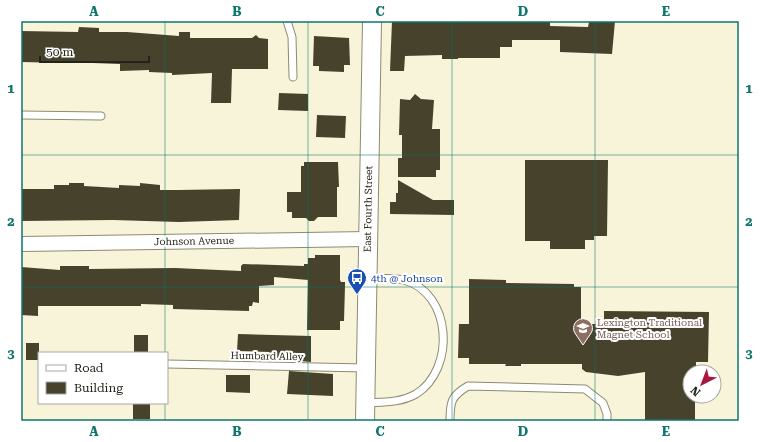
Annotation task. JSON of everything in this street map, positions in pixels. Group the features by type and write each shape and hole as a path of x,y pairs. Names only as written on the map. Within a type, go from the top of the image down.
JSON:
{"street":[{"name":"East Fourth Street","path":"365,421 372,21"},
{"name":"Johnson Avenue","path":"21,244 368,239"}],"lane":[{"path":"287,21 292,37 292,77"},
{"path":"21,115 101,116"},
{"path":"365,403 392,402 405,399 416,393 429,383 438,370 443,352 440,316 434,302 428,295 421,289 404,280 367,278"},
{"name":"Humbard Alley","path":"168,364 366,368"},
{"path":"450,421 451,402 456,393 468,386 585,389 603,403 607,414 607,421"}],"building":[{"path":"392,21 550,21 550,26 588,27 589,22 591,21 615,21 612,54 560,52 560,40 512,40 512,47 500,47 500,58 442,59 442,55 405,56 404,71 390,71"},
{"path":"79,27 99,28 99,32 127,32 179,36 179,32 190,32 190,38 252,38 256,35 259,38 268,39 268,69 232,69 231,103 211,103 212,73 172,75 172,73 149,72 149,70 120,71 120,64 21,62 21,31 78,32"},
{"path":"314,36 349,38 350,65 344,65 344,72 319,71 319,66 313,66"},
{"path":"279,93 308,94 308,111 278,110"},
{"path":"415,94 421,99 434,100 432,129 440,129 440,170 436,170 436,177 398,177 398,158 402,158 402,135 399,135 400,99 410,100"},
{"path":"317,115 346,116 345,138 316,137"},
{"path":"525,160 608,160 607,236 594,236 594,240 585,240 585,249 550,249 550,241 525,241"},
{"path":"304,162 338,162 339,187 337,187 337,217 318,217 314,221 309,221 306,218 292,218 292,212 287,212 287,192 301,192 301,166 304,166"},
{"path":"398,180 433,200 454,200 454,215 390,214 390,202 396,202"},
{"path":"69,183 84,183 84,186 119,188 119,185 140,186 140,183 160,185 160,190 240,189 239,220 179,222 113,220 21,221 21,189 54,189 54,185 69,185"},
{"path":"315,255 340,255 340,280 341,282 345,282 345,286 344,321 340,321 340,330 307,330 308,280 274,277 274,285 259,286 259,303 253,302 252,306 249,306 249,311 173,309 173,305 141,304 141,306 38,306 38,316 21,315 21,267 60,270 60,266 89,266 89,269 175,268 241,271 241,266 243,264 304,266 304,264 308,264 308,258 315,258"},
{"name":"Lexington Traditional Magnet School","path":"469,279 506,280 506,283 574,284 574,287 581,287 581,324 604,324 604,311 709,312 708,362 682,364 682,404 695,404 695,421 645,421 645,372 618,376 586,372 582,369 582,364 521,364 521,366 505,366 506,364 469,364 469,358 458,358 459,324 469,324"},
{"path":"238,334 311,336 311,362 276,359 276,356 269,356 269,352 237,351"},
{"path":"134,335 148,335 148,352 134,352"},
{"path":"26,343 39,343 38,360 26,360"},
{"path":"289,371 333,374 333,396 287,394"},
{"path":"226,375 250,375 250,393 226,392"},
{"path":"133,404 150,404 150,419 133,419"}],"place":[{"name":"4th @ Johnson","path":"357,295"},
{"name":"Lexington Traditional Magnet School","path":"583,345"}]}
